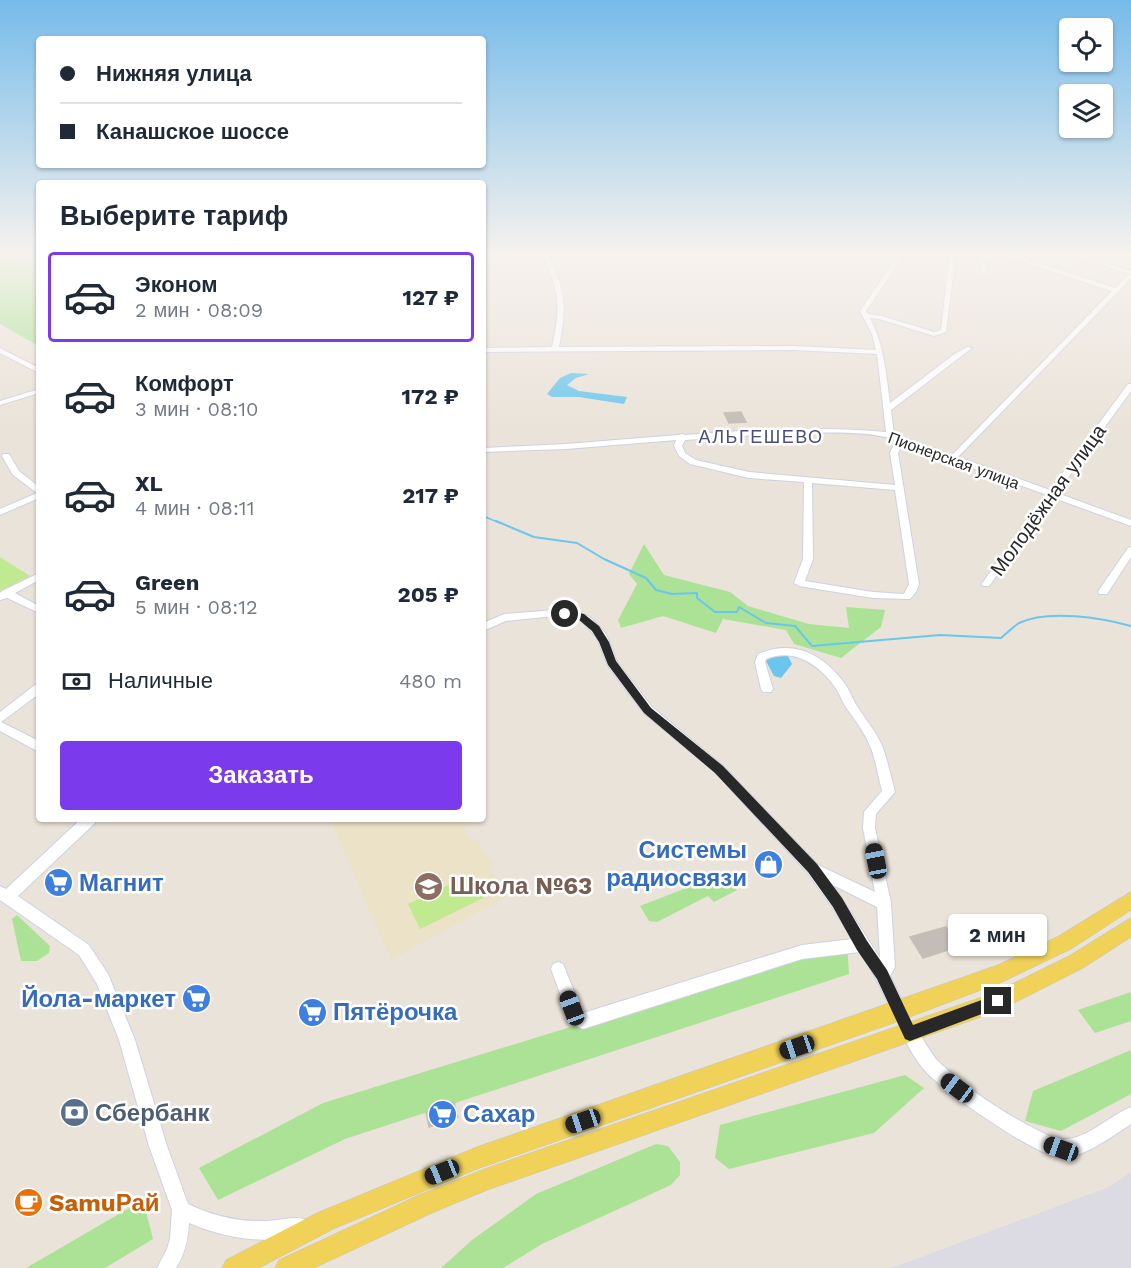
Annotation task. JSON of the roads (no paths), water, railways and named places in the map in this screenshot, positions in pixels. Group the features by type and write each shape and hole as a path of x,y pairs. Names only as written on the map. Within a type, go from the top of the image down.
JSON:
{"main road":[{"path":"234,1268 325,1221 477,1158 899,1011 1038,956 1089,928 1131,900"},
{"path":"287,1268 427,1203 487,1179 910,1034 998,1001 1076,962 1131,927"},
{"path":"899,1011 910,1034"}],"street":[{"path":"555,349 563,311"},
{"path":"863,311 875,334 880,352 890,435"},
{"path":"865,316 880,317 941,334 944,331 946,311"},
{"path":"953,458 1097,311"},
{"path":"486,350 793,348 880,352"},
{"path":"887,409 969,348"},
{"path":"0,350 36,369"},
{"path":"0,363 14,357"},
{"name":"Молодёжная улица","path":"986,584 1131,386"},
{"path":"0,403 36,392"},
{"name":"Пионерская улица","path":"486,450 550,448 682,436 821,429 890,435 1131,523"},
{"path":"682,436 678,446 682,454 693,462 749,475 899,488"},
{"path":"808,481 808,559 799,583 901,598 909,595 914,584 894,453 902,439"},
{"path":"6,456 16,473 36,490"},
{"path":"0,512 36,494"},
{"path":"1103,592 1131,550"},
{"path":"3,595 36,578"},
{"path":"3,595 36,609"},
{"path":"486,626 510,617 555,613 581,616 596,629 612,663 648,710 719,770 812,868 838,903 882,975 899,1011"},
{"path":"767,689 760,662 762,657 784,651 803,654 812,659 840,685 848,701 865,724 878,751 889,792 870,812 869,828 884,903 888,967 882,975"},
{"path":"0,718 36,690"},
{"path":"0,726 36,745"},
{"path":"87,822 4,895 84,950 103,979 127,1040 181,1210 179,1239 175,1253 166,1268"},
{"path":"812,868 884,903"},
{"path":"558,969 576,1018 583,1021 802,952 862,945"},
{"path":"910,1034 925,1059 941,1076 974,1101 1044,1143 1061,1149 1077,1146 1131,1114"},
{"path":"181,1210 205,1223 235,1230 276,1230 325,1221"}],"water":[{"path":"571,373 589,374 576,378 567,385 579,391 627,397 624,404 579,397 552,397 547,394 560,378"},
{"path":"772,656 788,656 792,664 781,678 774,676 766,661"}],"waterway":[{"path":"486,517 500,523"},
{"path":"496,521 534,537 577,543 604,559 646,578 656,590 672,594 697,593 697,598 715,612 737,612 739,607 766,623 795,626 812,646 940,635 1001,638 1019,623 1045,616 1075,616 1131,626"}],"place":[{"name":"Системы радиосвязи","path":"768,864"},
{"name":"Магнит","path":"58,883"},
{"name":"Школа №63","path":"429,886"},
{"name":"Йола-маркет","path":"197,999"},
{"name":"Пятёрочка","path":"312,1012"},
{"name":"Сбербанк","path":"74,1113"},
{"name":"Сахар","path":"442,1114"},
{"name":"SamuРай","path":"28,1203"}],"district":[{"name":"АЛЬГЕШЕВО","path":"761,437"}]}
